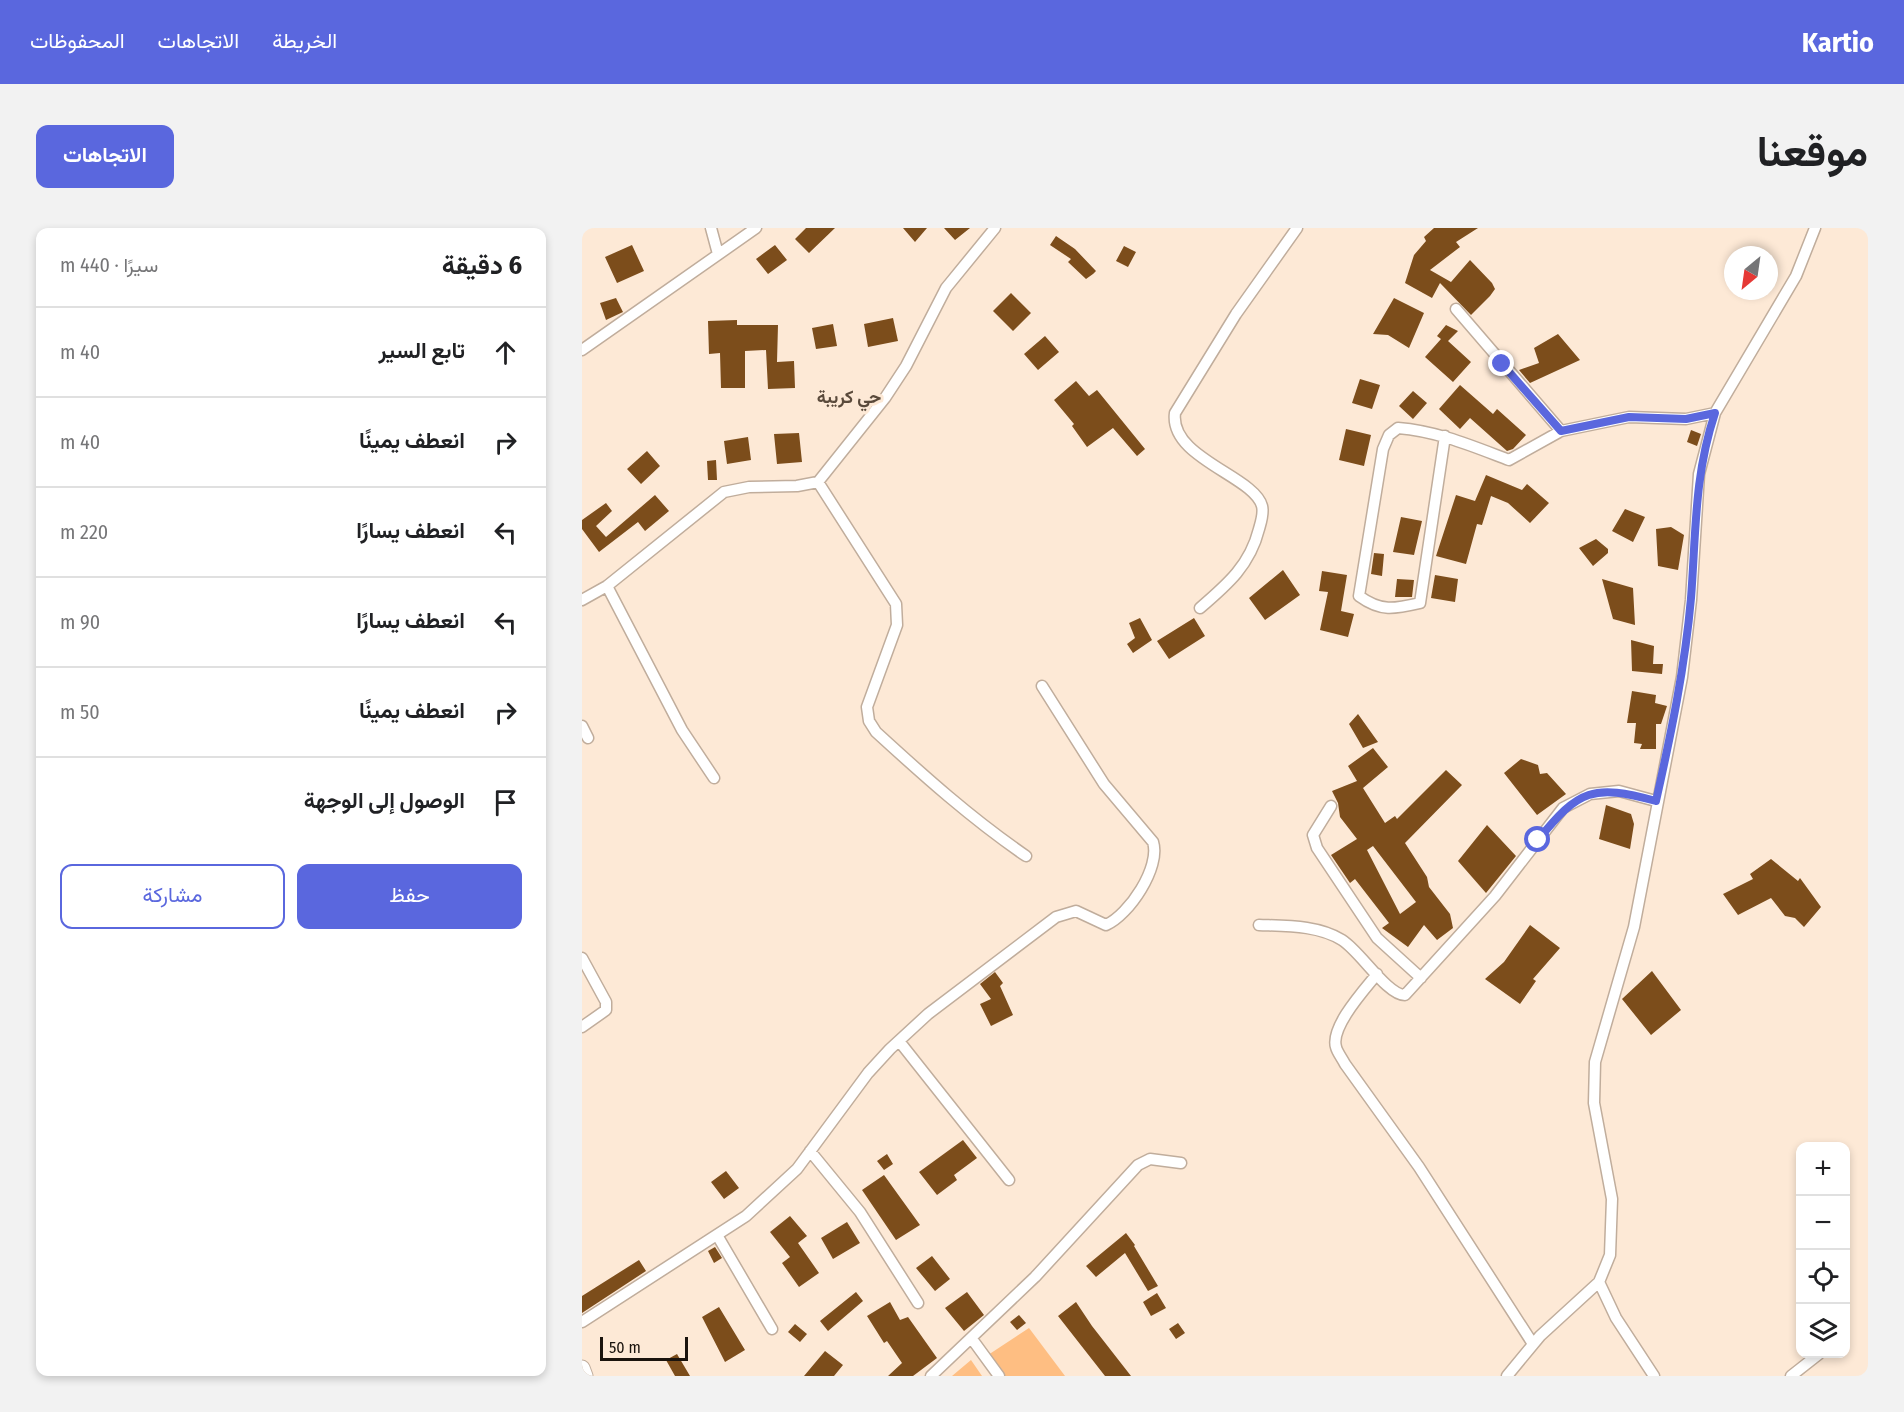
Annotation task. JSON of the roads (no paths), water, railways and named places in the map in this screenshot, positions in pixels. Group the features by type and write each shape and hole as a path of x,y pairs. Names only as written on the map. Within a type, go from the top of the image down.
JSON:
{"main road":[{"path":"582,1368 585,1376"}],"street":[{"path":"711,228 718,254"},
{"path":"582,350 756,228"},
{"path":"582,600 607,586 724,492 749,487 797,486 818,482 885,398 906,366 946,288 995,228"},
{"path":"1200,608 1234,579 1250,558 1262,519 1262,506 1257,497 1215,468 1183,440 1176,430 1175,413 1236,314 1297,228"},
{"path":"1507,1376 1533,1344 1584,1292 1599,1282 1610,1255 1612,1199 1594,1103 1595,1062 1634,927 1656,801 1682,678 1691,600 1699,474 1715,413 1796,276 1815,228"},
{"path":"1456,309 1561,431"},
{"path":"1445,436 1420,603 1400,608 1374,608 1359,596 1383,448 1389,435 1398,428 1445,436 1509,460 1561,431 1629,417 1686,419 1715,413"},
{"path":"818,482 896,604 897,625 867,707 869,721 876,732 943,793 982,826 1026,856"},
{"path":"607,586 682,730 714,778"},
{"path":"582,1322 717,1235 769,1198 797,1169 868,1073 928,1014 1056,917 1066,912 1076,911 1106,925 1136,898 1154,862 1156,851 1153,842 1104,784 1042,686"},
{"path":"582,726 588,738"},
{"path":"1259,925 1327,932 1344,940 1400,995 1411,991 1495,896 1563,808 1590,794 1619,791 1656,801"},
{"path":"1331,806 1313,835 1317,848 1377,938 1421,978"},
{"path":"582,958 606,1002 606,1010 582,1028"},
{"path":"1377,974 1344,1017 1335,1034 1335,1046 1345,1064 1419,1167 1533,1344"},
{"path":"899,1041 1009,1180"},
{"path":"810,1151 860,1212 918,1303"},
{"path":"931,1376 1035,1277 1138,1165 1150,1159 1181,1163"},
{"path":"717,1235 772,1329"},
{"path":"1599,1282 1616,1318 1654,1376"},
{"path":"972,1339 999,1376"},
{"path":"1791,1376 1813,1358"},
{"path":"582,1368 594,1376"}],"district":[{"name":"حي كريبة","path":"849,397"}]}
